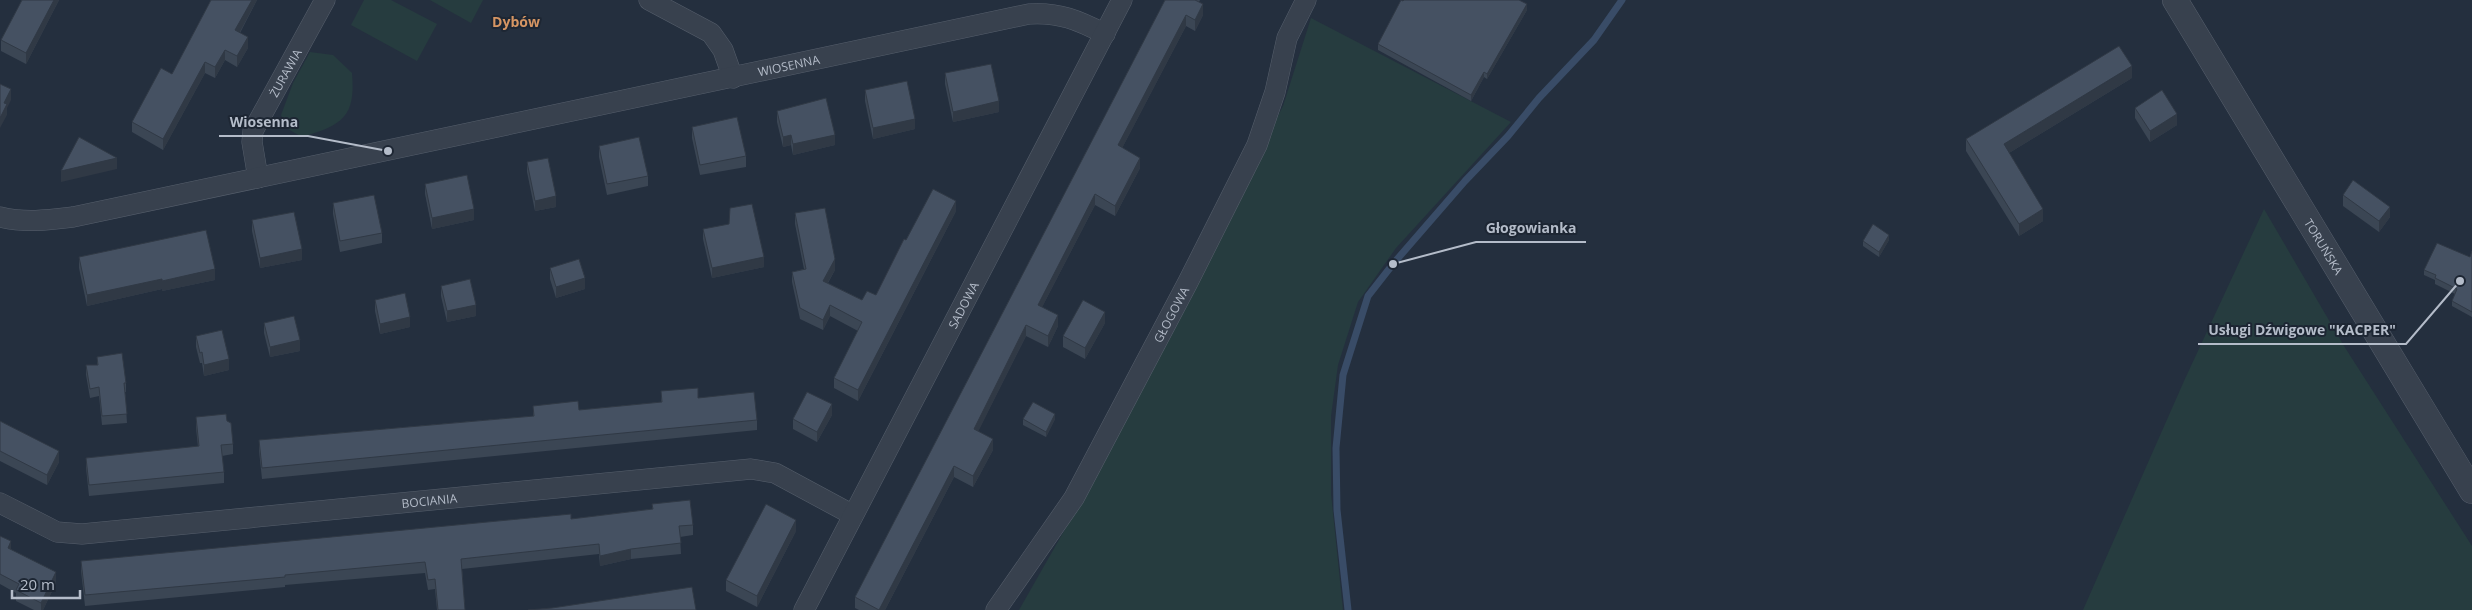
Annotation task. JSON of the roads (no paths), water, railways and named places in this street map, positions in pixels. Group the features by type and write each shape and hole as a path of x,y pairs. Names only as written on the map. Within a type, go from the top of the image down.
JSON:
{"street":[{"name":"ŻURAWIA","path":"258,178 252,142 253,131 325,0"},
{"path":"649,0 711,33 723,50 733,78"},
{"name":"SADOWA","path":"804,610 1122,0"},
{"name":"GŁOGOWA","path":"996,610 1074,498 1188,282 1256,145 1275,92 1286,38 1306,0"},
{"name":"TORUŃSKA","path":"2175,0 2472,491"},
{"name":"WIOSENNA","path":"0,217 15,221 41,221 73,217 1029,14 1051,12 1080,21 1105,34"},
{"name":"BOCIANIA","path":"0,503 57,532 82,534 751,469 775,473 853,515"}],"waterway":[{"path":"1348,610 1337,510 1336,448 1343,375 1368,296 1393,264 1465,181 1594,40 1622,0"}],"place":[{"name":"Wiosenna","path":"388,151"},
{"name":"Głogowianka","path":"1393,264"},
{"name":"Usługi Dźwigowe \"KACPER\"","path":"2460,281"}],"district":[{"name":"Dybów","path":"516,21"}]}
